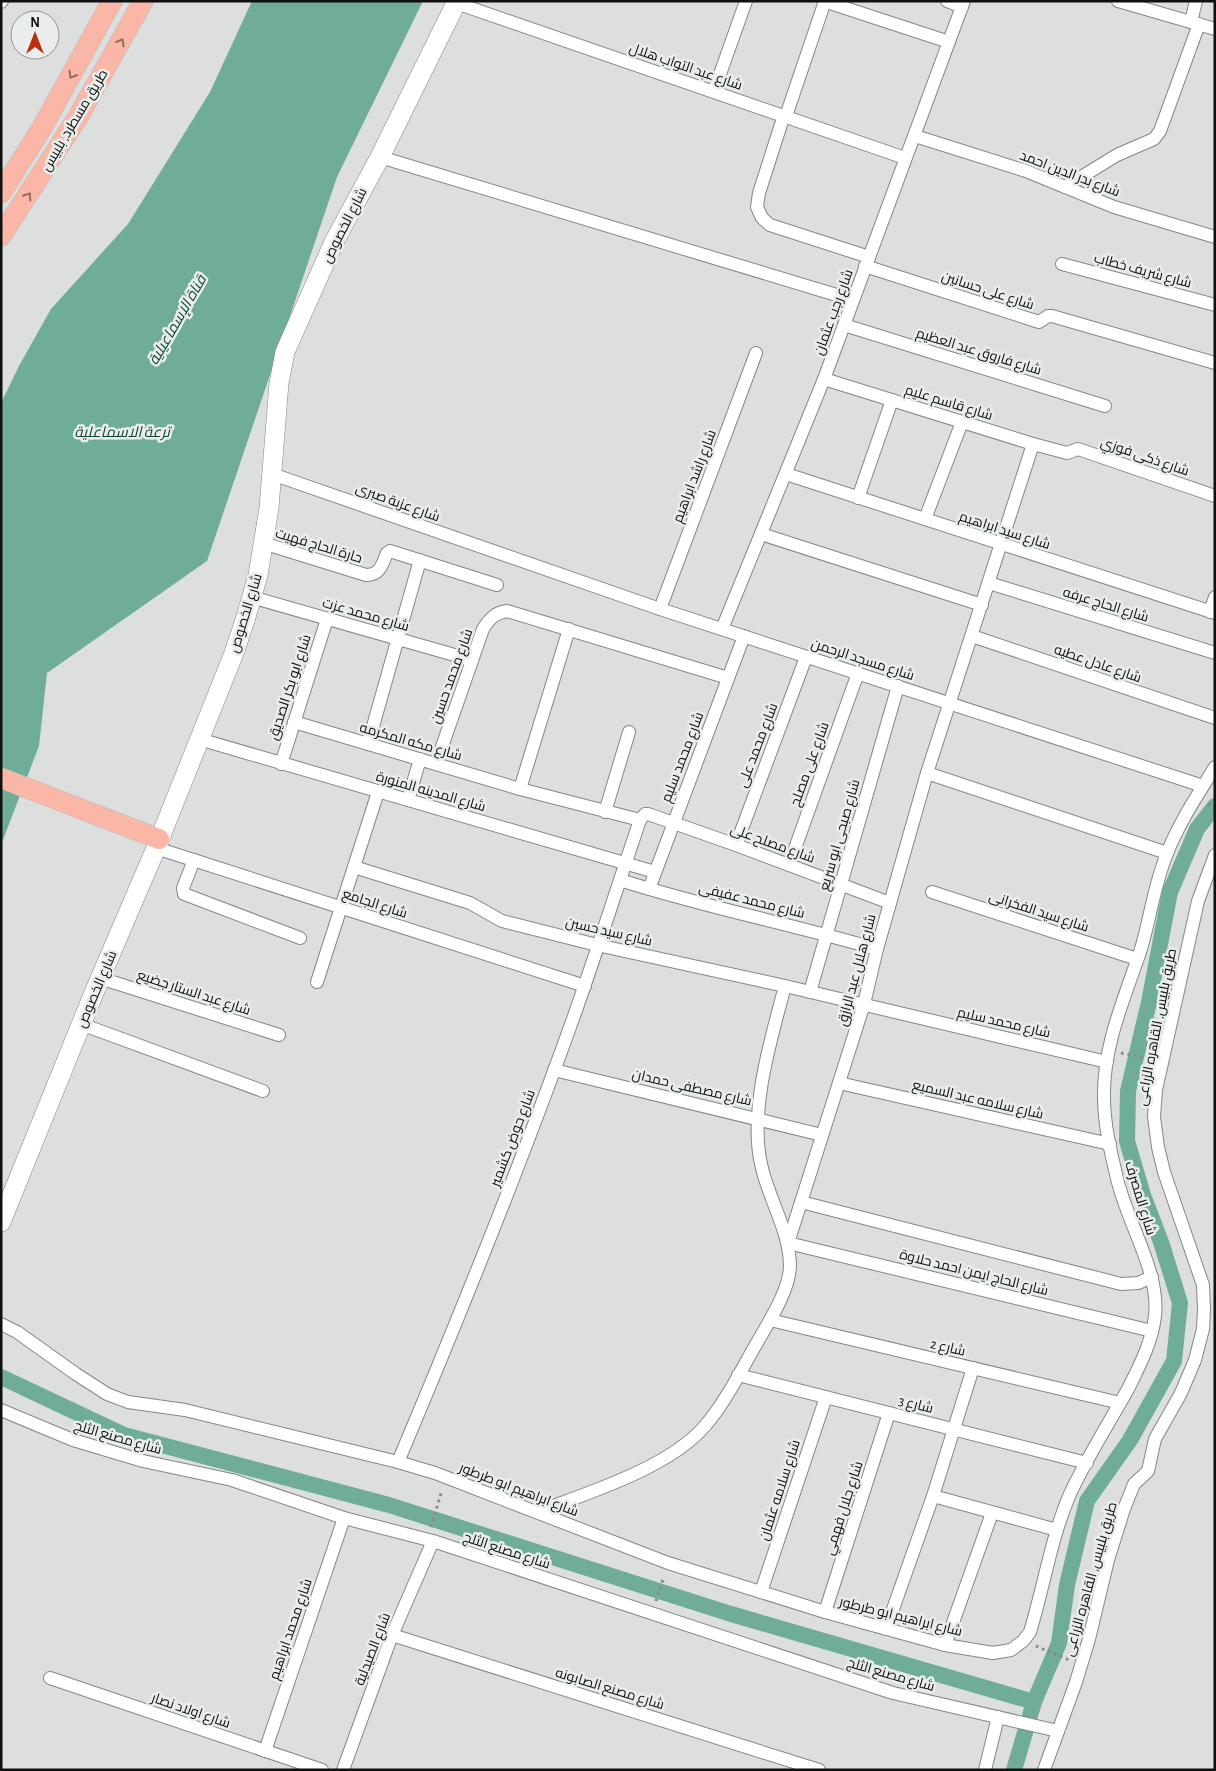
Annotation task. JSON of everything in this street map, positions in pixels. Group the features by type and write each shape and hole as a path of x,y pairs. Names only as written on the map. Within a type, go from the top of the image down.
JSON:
{"main road":[{"name":"طريق مسطرد, بلبيس","path":"1,193 52,110 112,1"},
{"name":"طريق مسطرد, بلبيس","path":"1,236 78,117 143,1"},
{"name":"شارع الخصوص","path":"1,1222 100,978 158,843 234,652 252,598 258,575 272,474 279,383 284,352 334,242 380,157 456,2"},
{"path":"1,778 123,824 158,843"}],"street":[{"path":"714,91 746,1"},
{"path":"824,1 949,42"},
{"name":"شارع على حسانين","path":"824,1 759,193 757,207 762,218 770,225 867,262 1039,322 1048,316 1052,316 1215,363"},
{"path":"946,1 963,4"},
{"path":"1064,187 1117,155 1154,138 1160,130 1195,23 1196,1"},
{"name":"شارع عبد التواب هلال","path":"456,2 906,158"},
{"path":"1120,2 1215,29"},
{"name":"شارع رجب عثمان","path":"722,629 824,379 963,4"},
{"name":"شارع بدر الدين احمد","path":"915,136 1026,171 1114,207 1215,237"},
{"path":"380,157 853,300"},
{"name":"شارع شريف خطاب","path":"1062,264 1215,305"},
{"name":"شارع فاروق عبد العظيم","path":"844,325 1105,406"},
{"name":"شارع راشد ابراهيم","path":"660,609 756,353"},
{"name":"شارع قاسم عليم","path":"824,379 1065,453"},
{"path":"858,498 892,400"},
{"path":"925,520 962,422"},
{"name":"شارع هلال عبد الرازق","path":"788,1243 864,1004 876,949 926,773 1033,444"},
{"name":"شارع ذكى فوزي","path":"1065,453 1078,449 1215,496"},
{"name":"شارع عزبة صبرى","path":"272,474 513,559"},
{"name":"شارع سيد ابراهيم","path":"786,474 1212,613"},
{"path":"761,534 982,605"},
{"name":"حارة الحاج فهيت","path":"263,543 366,575 372,575 380,571 388,552 420,560 497,585"},
{"name":"شارع مسجد الرحمن","path":"513,559 660,609 1203,786"},
{"path":"368,744 399,640 420,560"},
{"name":"شارع الحاج عرفه","path":"989,583 1215,653"},
{"path":"1212,613 1215,597"},
{"name":"شارع محمد عزت","path":"252,598 472,660"},
{"name":"شارع محمد حسين","path":"436,764 483,629 489,620 494,615 507,611 569,629"},
{"name":"شارع ابو بكر الصديق","path":"281,764 327,619"},
{"path":"520,789 569,629 728,678"},
{"name":"شارع محمد سليم","path":"649,889 744,636"},
{"name":"شارع عادل عطيه","path":"972,636 1215,718"},
{"name":"شارع محمد على","path":"736,845 806,656"},
{"name":"شارع على مصلح","path":"789,865 858,673"},
{"name":"شارع صبحى ابو سريع","path":"810,992 898,686"},
{"name":"شارع مكه المكرمه","path":"294,722 520,789 605,812 643,817"},
{"path":"605,812 629,732"},
{"name":"شارع المدينه المنورة","path":"199,739 655,872"},
{"path":"408,800 420,759"},
{"name":"شارع المصرف","path":"1030,1632 1057,1530 1071,1494 1142,1362 1152,1331 1156,1299 1152,1277 1128,1217 1116,1178 1110,1144 1104,1098 1107,1062 1122,1001 1137,959 1166,853 1190,806 1215,767"},
{"path":"926,773 1166,853"},
{"path":"317,982 378,792"},
{"name":"شارع مصلح على","path":"643,817 674,823 890,902"},
{"name":"شارع حوض كشمير","path":"398,1462 469,1293 554,1070 585,986 625,863 643,817"},
{"name":"شارع الجامع","path":"158,843 194,860 585,986"},
{"name":"طريق بلبيس, القاهره الزراعى","path":"1044,1770 1081,1665 1108,1560 1124,1510 1134,1484 1148,1471 1156,1439 1181,1393 1196,1360 1203,1330 1203,1284 1164,1172 1158,1147 1154,1116 1156,1090 1198,902 1215,855"},
{"path":"194,860 184,888 184,894 300,938"},
{"name":"شارع سيد حسين","path":"354,867 470,903 502,921 597,945 864,1004"},
{"name":"شارع محمد عفيفى","path":"620,880 876,949"},
{"name":"شارع سيد الفخرانى","path":"932,892 1137,959"},
{"name":"شارع عبد الستار جضيع","path":"100,978 279,1035"},
{"path":"537,1512 615,1482 652,1465 684,1445 704,1428 724,1401 770,1320 786,1284 790,1267 788,1243 761,1166 757,1142 758,1118 769,1050 785,986"},
{"name":"شارع محمد سليم","path":"864,1004 1107,1062"},
{"path":"81,1024 263,1091"},
{"name":"شارع مصطفى حمدان","path":"554,1070 822,1135"},
{"name":"شارع سلامه عبد السميع","path":"839,1083 1110,1144"},
{"path":"801,1202 1120,1284 1138,1283 1152,1277"},
{"name":"شارع الحاج ايمن احمد حلاوة","path":"788,1243 1152,1331"},
{"name":"شارع 2","path":"770,1320 1120,1403"},
{"name":"شارع ابراهيم ابو طرطور","path":"1,1324 16,1332 107,1394 128,1402 185,1410 398,1462 435,1473 668,1564 825,1612 945,1645 993,1653 1011,1650 1023,1642 1030,1632"},
{"path":"886,1629 933,1496 973,1368"},
{"name":"شارع 3","path":"738,1375 1086,1463"},
{"name":"شارع سلامه عثمان","path":"761,1592 826,1397"},
{"name":"شارع مصنع الثلج","path":"1,1410 73,1440 144,1461 232,1480 344,1518 432,1541 893,1693 1058,1731"},
{"name":"شارع جلال فهمي","path":"825,1612 889,1413"},
{"path":"933,1496 1057,1530"},
{"path":"945,1645 992,1513"},
{"name":"شارع محمد ابراهيم","path":"265,1751 344,1518"},
{"name":"شارع الصيدلية","path":"343,1770 392,1635 432,1541"},
{"name":"شارع مصنع الصابونه","path":"392,1635 819,1770"},
{"name":"شارع اولاد نصار","path":"50,1678 322,1770"},
{"path":"985,1770 1001,1718"}],"path":[{"path":"1124,1054 1146,1058"},
{"path":"430,1528 437,1505"},
{"path":"654,1606 664,1574"},
{"path":"1038,1648 1065,1658"}],"water":[{"name":"ترعة الاسماعلية","path":"252,1 423,1 337,177 207,561 47,673 39,746 1,845 1,403 20,364 51,309 128,224 210,92"}],"waterway":[{"path":"1014,1770 1034,1702 1059,1643 1067,1585 1087,1501 1130,1440 1174,1361 1180,1303 1161,1242 1143,1195 1127,1141 1128,1091 1149,1002 1170,892 1197,829 1215,806"},
{"path":"1,1377 124,1435 389,1505 731,1614 1034,1702"}],"water label":[{"name":"قناة الإسماعيلية","path":"177,320"}]}
